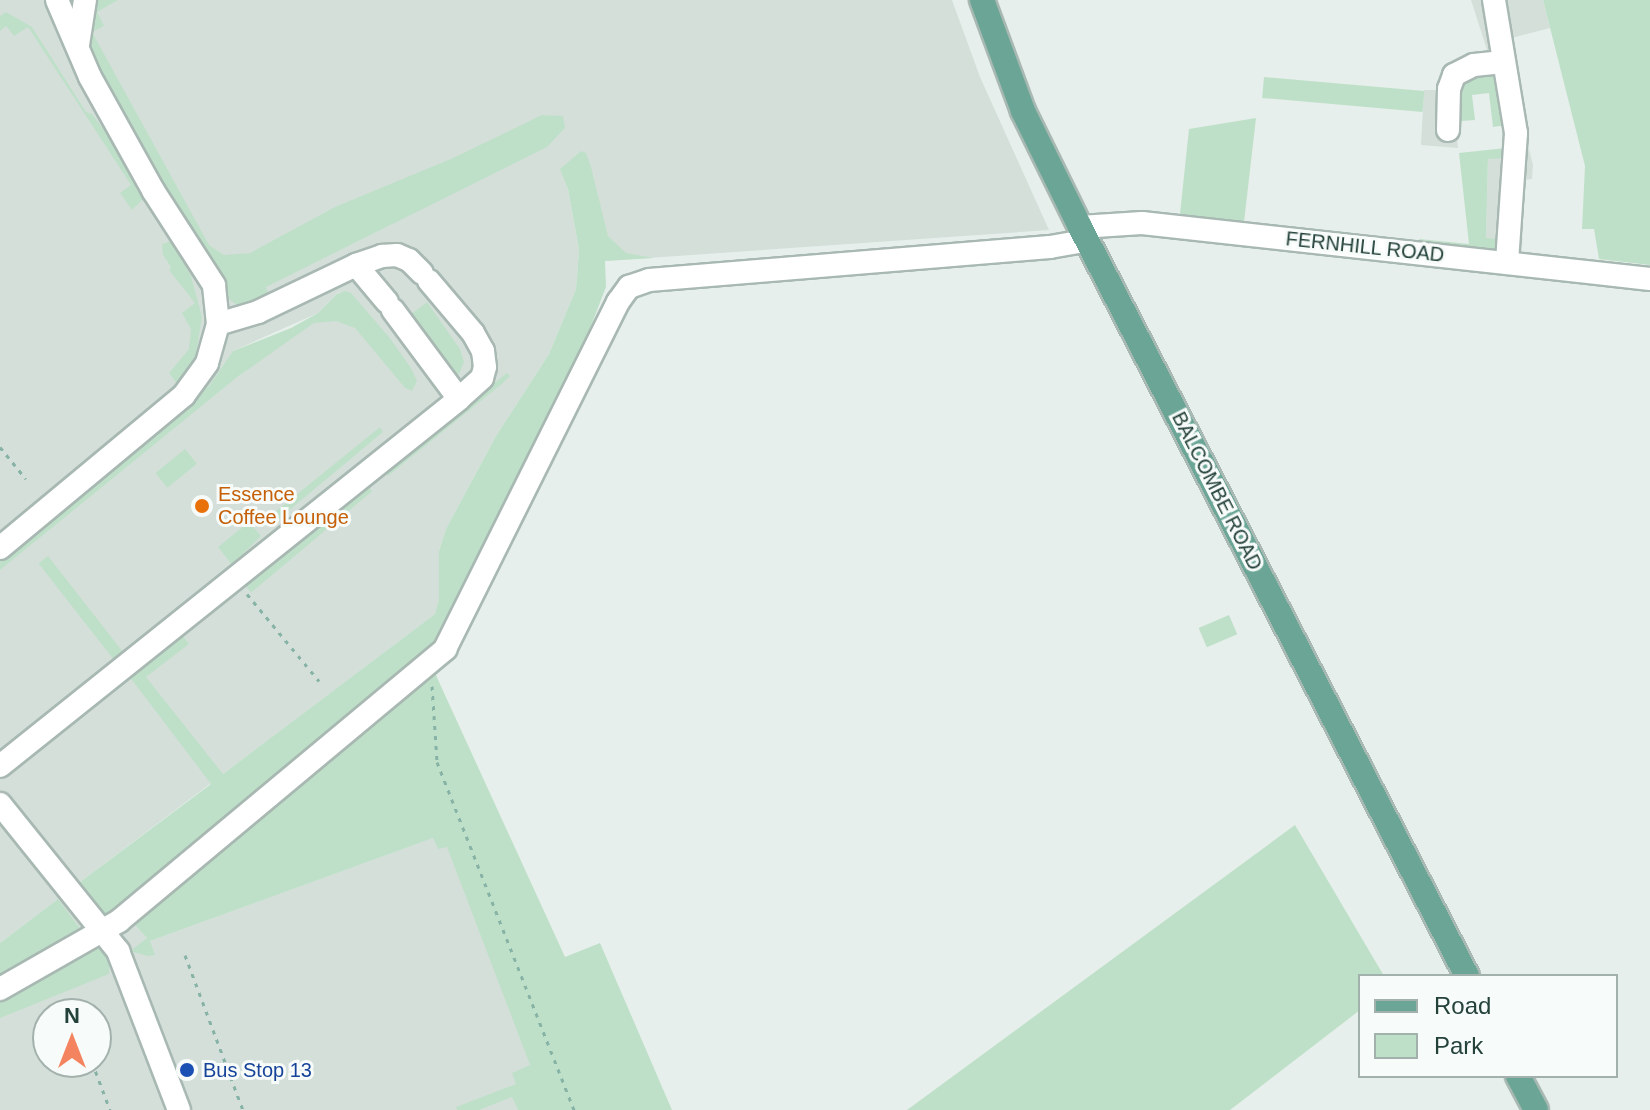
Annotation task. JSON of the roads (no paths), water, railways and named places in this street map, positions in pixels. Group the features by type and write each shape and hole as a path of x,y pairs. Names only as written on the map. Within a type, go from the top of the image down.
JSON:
{"main road":[{"name":"BALCOMBE ROAD","path":"982,0 1023,111 1466,974"},
{"path":"1519,1078 1536,1110"}],"street":[{"path":"0,548 184,395 207,363 218,324 217,296 210,276 154,192 78,50 57,0"},
{"path":"78,50 78,28 85,0"},
{"path":"1494,0 1516,133 1507,263"},
{"path":"1448,130 1449,89 1454,75 1474,65 1503,62"},
{"name":"FERNHILL ROAD","path":"103,931 445,649 618,302 629,287 649,280 1050,247 1084,233 1142,223 1650,279"},
{"path":"0,766 459,399 482,378 485,367 483,351 473,333 426,277 409,260 397,255 382,256 356,265 258,312 218,324"},
{"path":"356,265 459,399"},
{"path":"0,804 103,931 123,962 179,1110"},
{"path":"0,989 103,931"}],"place":[{"name":"Essence Coffee Lounge","path":"202,506"},
{"name":"Bus Stop 13","path":"187,1070"}]}
